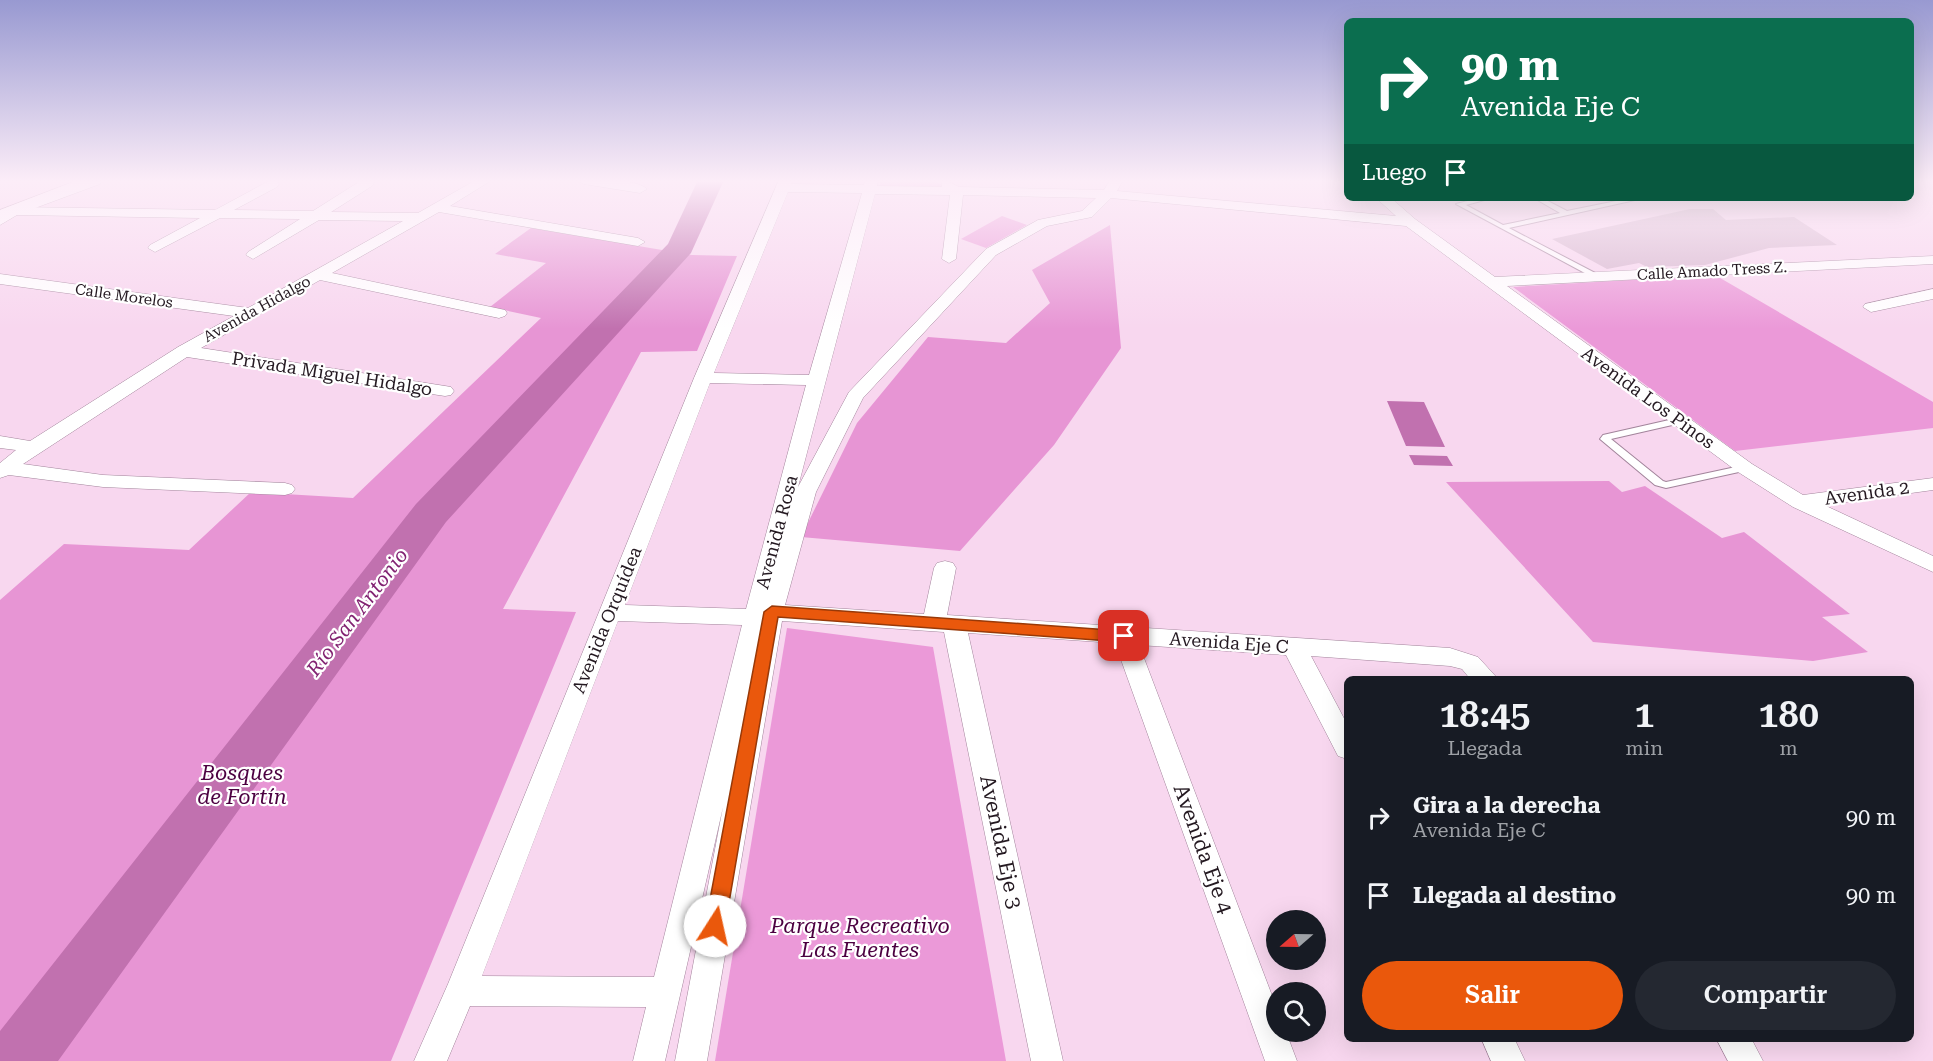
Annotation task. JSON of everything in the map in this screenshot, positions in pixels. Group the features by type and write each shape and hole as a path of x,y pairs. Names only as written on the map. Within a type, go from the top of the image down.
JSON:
{"street":[{"path":"155,248 187,230"},
{"path":"253,255 293,230"},
{"name":"Avenida Hidalgo","path":"3,470 33,447 184,351 400,230"},
{"path":"565,230 638,242"},
{"name":"Avenida Orquídea","path":"430,1061 461,991 609,613 765,230"},
{"name":"Avenida Rosa","path":"649,1061 763,614 816,380 858,230"},
{"path":"949,259 953,230"},
{"path":"691,1061 763,614 806,492 855,396 991,252 1031,230"},
{"name":"Avenida Los Pinos","path":"1420,230 1745,468 1800,502 1933,565"},
{"name":"Calle Amado Tress Z.","path":"1492,282 1930,262"},
{"path":"318,275 499,313"},
{"name":"Calle Morelos","path":"0,279 248,313"},
{"path":"1870,307 1933,294"},
{"name":"Privada Miguel Hidalgo","path":"184,351 445,391"},
{"path":"703,378 816,380"},
{"path":"0,442 33,447"},
{"path":"3,470 103,481 285,489"},
{"name":"Avenida 2","path":"1800,502 1933,484"},
{"path":"944,623 945,568"},
{"name":"Avenida Eje C","path":"609,613 763,614 944,623 1450,657 1479,671"},
{"name":"Avenida Eje 3","path":"944,623 1047,1061"},
{"name":"Avenida Eje 4","path":"1124,636 1281,1061"},
{"path":"1294,647 1344,743"},
{"path":"461,991 666,992"},
{"path":"1499,1042 1509,1061"},
{"path":"1734,1042 1748,1061"}],"lane":[{"path":"1507,230 1596,277"},
{"path":"1678,421 1605,439 1659,483 1666,485 1745,468"}],"green space":[{"name":"Bosques de Fortín","path":"529,230 540,230 692,255 737,256 697,351 641,352 503,609 576,612 391,1061 0,1061 0,600 64,544 189,550 251,492 353,498 541,318 490,307 546,263 495,254"},
{"path":"978,230 1019,230 986,248 961,239"},
{"path":"1102,230 1110,230 1121,348 1054,445 960,551 801,537 857,423 928,337 1006,343 1050,303 1032,270"},
{"path":"1715,275 1933,402 1933,428 1735,451 1513,287"},
{"path":"1609,481 1622,492 1645,486 1722,538 1744,532 1850,614 1822,617 1868,652 1813,661 1593,642 1446,482"},
{"name":"Parque Recreativo Las Fuentes","path":"787,628 933,647 1006,1061 715,1061"}],"shaded area":[{"path":"1387,401 1424,402 1445,447 1406,446"},
{"path":"1409,455 1447,456 1453,466 1414,465"}],"building":[{"path":"1596,230 1813,230 1837,245 1769,248 1705,265 1647,267 1639,263 1607,269 1552,239"}],"waterway":[{"name":"Río San Antonio","path":"18,1061 431,513 681,247 689,230"}],"route":[{"path":"715,926 772,612 1124,636"}]}
